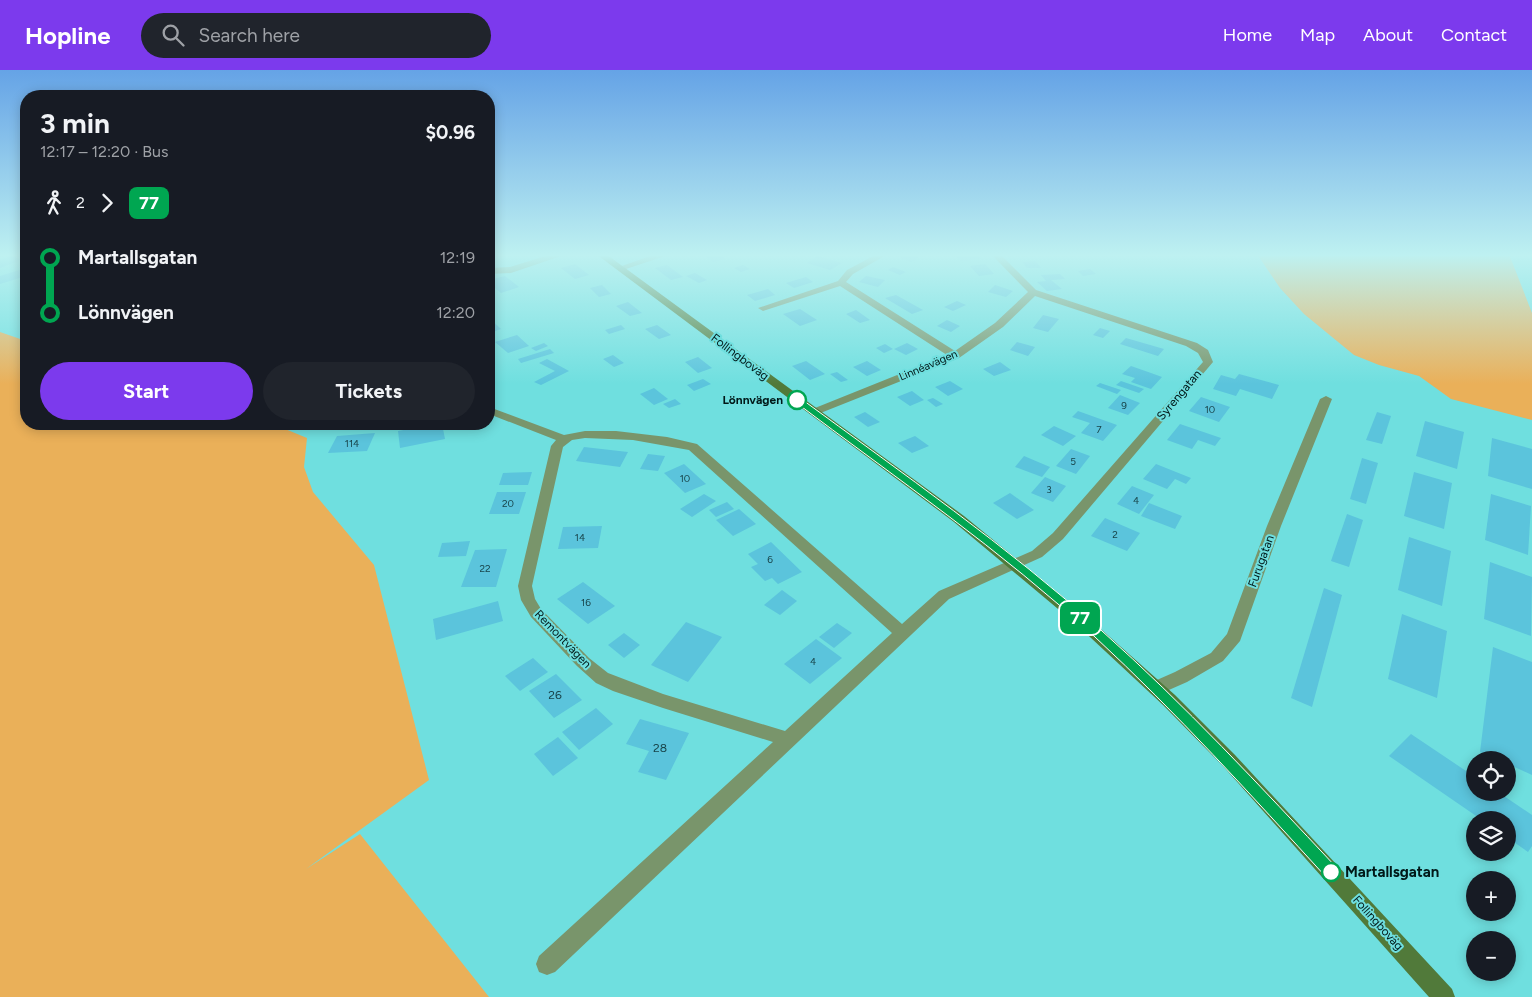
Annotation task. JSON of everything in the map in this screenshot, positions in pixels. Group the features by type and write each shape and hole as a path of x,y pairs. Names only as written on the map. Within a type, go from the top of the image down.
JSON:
{"main road":[{"name":"Follingboväg","path":"659,297 1015,562 1098,633 1156,688 1242,775 1444,997"}],"street":[{"path":"762,308 796,297"},
{"path":"863,297 955,356"},
{"name":"Linnéavägen","path":"814,412 955,356 999,325 1028,297"},
{"name":"Syrengatan","path":"1015,562 1036,554 1058,536 1208,362 1207,356 1200,349 1190,344 1049,297"},
{"name":"Furugatan","path":"1156,688 1181,677 1217,657 1234,637 1274,526 1326,399"},
{"path":"495,412 564,439 572,436 600,434 679,443 693,447 889,624 903,633"},
{"name":"Remontvägen","path":"564,439 558,446 525,586 528,600 536,613 583,662 602,678 646,695 788,738"},
{"path":"547,964 944,595 1015,562"}],"shaded area":[{"path":"1289,297 1526,297 1532,313 1532,420 1451,399 1419,376 1379,365 1354,355 1304,314"},
{"path":"0,332 20,339 20,430 288,430 307,438 304,467 313,492 374,565 429,780 306,869 360,834 489,997 0,997"}],"building":[{"path":"750,297 767,297 755,301"},
{"path":"900,297 923,310 912,314 885,298"},
{"path":"957,301 966,305 953,311 944,307"},
{"path":"628,302 642,313 630,316 616,306"},
{"path":"800,309 817,320 800,326 783,314"},
{"path":"856,310 870,320 860,323 846,314"},
{"path":"1043,315 1059,319 1048,332 1033,328"},
{"path":"947,320 960,326 951,332 937,326"},
{"path":"495,324 501,329 495,331"},
{"path":"621,325 625,329 609,334 605,330"},
{"path":"657,325 671,335 659,339 645,329"},
{"path":"1100,328 1110,331 1103,338 1093,335"},
{"path":"517,335 529,346 508,353 495,342"},
{"path":"1126,338 1164,349 1158,356 1120,344"},
{"path":"1017,342 1035,347 1028,356 1010,350"},
{"path":"544,343 548,346 536,351 531,348"},
{"path":"907,343 918,349 906,355 894,349"},
{"path":"885,344 893,349 884,353 876,348"},
{"path":"550,349 554,353 521,363 518,359"},
{"path":"613,355 624,363 614,367 603,359"},
{"path":"698,357 712,368 698,373 685,362"},
{"path":"547,359 569,371 541,385 534,382 555,371 539,363"},
{"path":"806,361 825,374 810,380 792,366"},
{"path":"867,361 881,370 867,376 853,367"},
{"path":"1000,362 1011,370 994,376 983,369"},
{"path":"1131,366 1162,377 1151,389 1131,382 1135,378 1122,374"},
{"path":"837,372 848,380 841,382 830,374"},
{"path":"1239,374 1279,385 1272,399 1240,389 1236,396 1213,389 1221,375 1235,379"},
{"path":"703,379 711,384 694,391 687,385"},
{"path":"950,381 963,389 948,396 935,387"},
{"path":"1121,381 1144,389 1139,393 1116,385"},
{"path":"1100,383 1121,390 1117,394 1096,386"},
{"path":"654,388 668,399 654,405 640,394"},
{"path":"912,391 924,400 910,406 897,397"},
{"path":"1120,395 1140,403 1128,415 1108,408"},
{"path":"1201,397 1230,407 1219,422 1189,411"},
{"path":"933,398 943,404 936,407 927,400"},
{"path":"675,399 681,404 669,408 663,404"},
{"path":"1078,411 1117,425 1103,441 1081,433 1090,423 1072,417"},
{"path":"865,412 880,422 868,427 854,417"},
{"path":"1377,412 1391,416 1382,444 1366,440"},
{"path":"1425,421 1464,432 1457,469 1416,456"},
{"path":"1180,424 1221,438 1215,446 1198,440 1192,449 1167,440"},
{"path":"1054,426 1076,436 1063,446 1041,435"},
{"path":"443,430 445,439 400,448 398,431"},
{"path":"375,433 367,451 328,453 337,436"},
{"path":"915,436 929,446 912,453 898,443"},
{"path":"1492,438 1532,449 1532,489 1488,476"},
{"path":"584,447 628,452 620,467 576,461"},
{"path":"1071,449 1090,456 1076,474 1056,466"},
{"path":"648,454 665,456 658,471 640,469"},
{"path":"1024,456 1050,467 1042,477 1015,467"},
{"path":"1362,458 1378,463 1366,504 1350,499"},
{"path":"684,464 706,484 685,493 664,473"},
{"path":"1156,464 1191,478 1186,484 1175,479 1167,489 1143,479"},
{"path":"532,472 528,485 499,485 503,473"},
{"path":"1414,472 1452,483 1444,529 1404,516"},
{"path":"1045,477 1066,486 1053,502 1031,493"},
{"path":"1132,486 1154,495 1139,514 1117,504"},
{"path":"497,492 526,492 519,514 489,514"},
{"path":"1010,493 1034,510 1017,519 993,503"},
{"path":"704,494 716,501 692,517 680,509"},
{"path":"1491,494 1531,506 1528,555 1485,540"},
{"path":"727,502 734,509 716,517 709,510"},
{"path":"1149,503 1182,516 1175,529 1141,516"},
{"path":"739,509 756,524 733,536 716,520"},
{"path":"1347,514 1363,520 1349,567 1331,561"},
{"path":"1105,518 1140,533 1127,551 1091,536"},
{"path":"602,526 598,548 558,549 563,527"},
{"path":"1409,537 1451,551 1442,606 1398,590"},
{"path":"470,541 466,556 438,557 442,543"},
{"path":"771,542 802,572 778,584 772,578 765,581 751,567 758,564 748,554"},
{"path":"507,549 496,587 461,587 475,550"},
{"path":"1490,562 1532,577 1531,636 1484,619"},
{"path":"583,582 615,606 588,624 557,599"},
{"path":"1324,588 1342,595 1312,707 1291,698"},
{"path":"782,590 797,601 780,615 764,605"},
{"path":"498,601 503,621 436,640 433,619"},
{"path":"1402,614 1447,631 1437,698 1388,679"},
{"path":"686,622 722,637 688,682 651,665"},
{"path":"837,623 852,633 834,648 819,637"},
{"path":"624,633 640,645 624,658 608,645"},
{"path":"816,639 842,658 810,684 784,664"},
{"path":"1493,647 1532,662 1532,775 1516,768 1516,751 1480,751"},
{"path":"533,658 548,672 520,691 505,676"},
{"path":"556,674 582,700 554,718 529,691"},
{"path":"596,708 613,724 579,750 562,732"},
{"path":"640,719 689,733 666,780 638,772 649,751 626,744"},
{"path":"1411,734 1466,771 1466,801 1511,801 1532,815 1532,846 1528,852 1516,844 1516,811 1469,811 1389,756"},
{"path":"558,737 578,758 553,776 534,754"}],"bus line":[{"name":"77","path":"797,400 987,540 1098,633 1198,729 1331,872"}],"place":[{"name":"Lönnvägen","path":"797,400"},
{"name":"Martallsgatan","path":"1331,872"}]}
